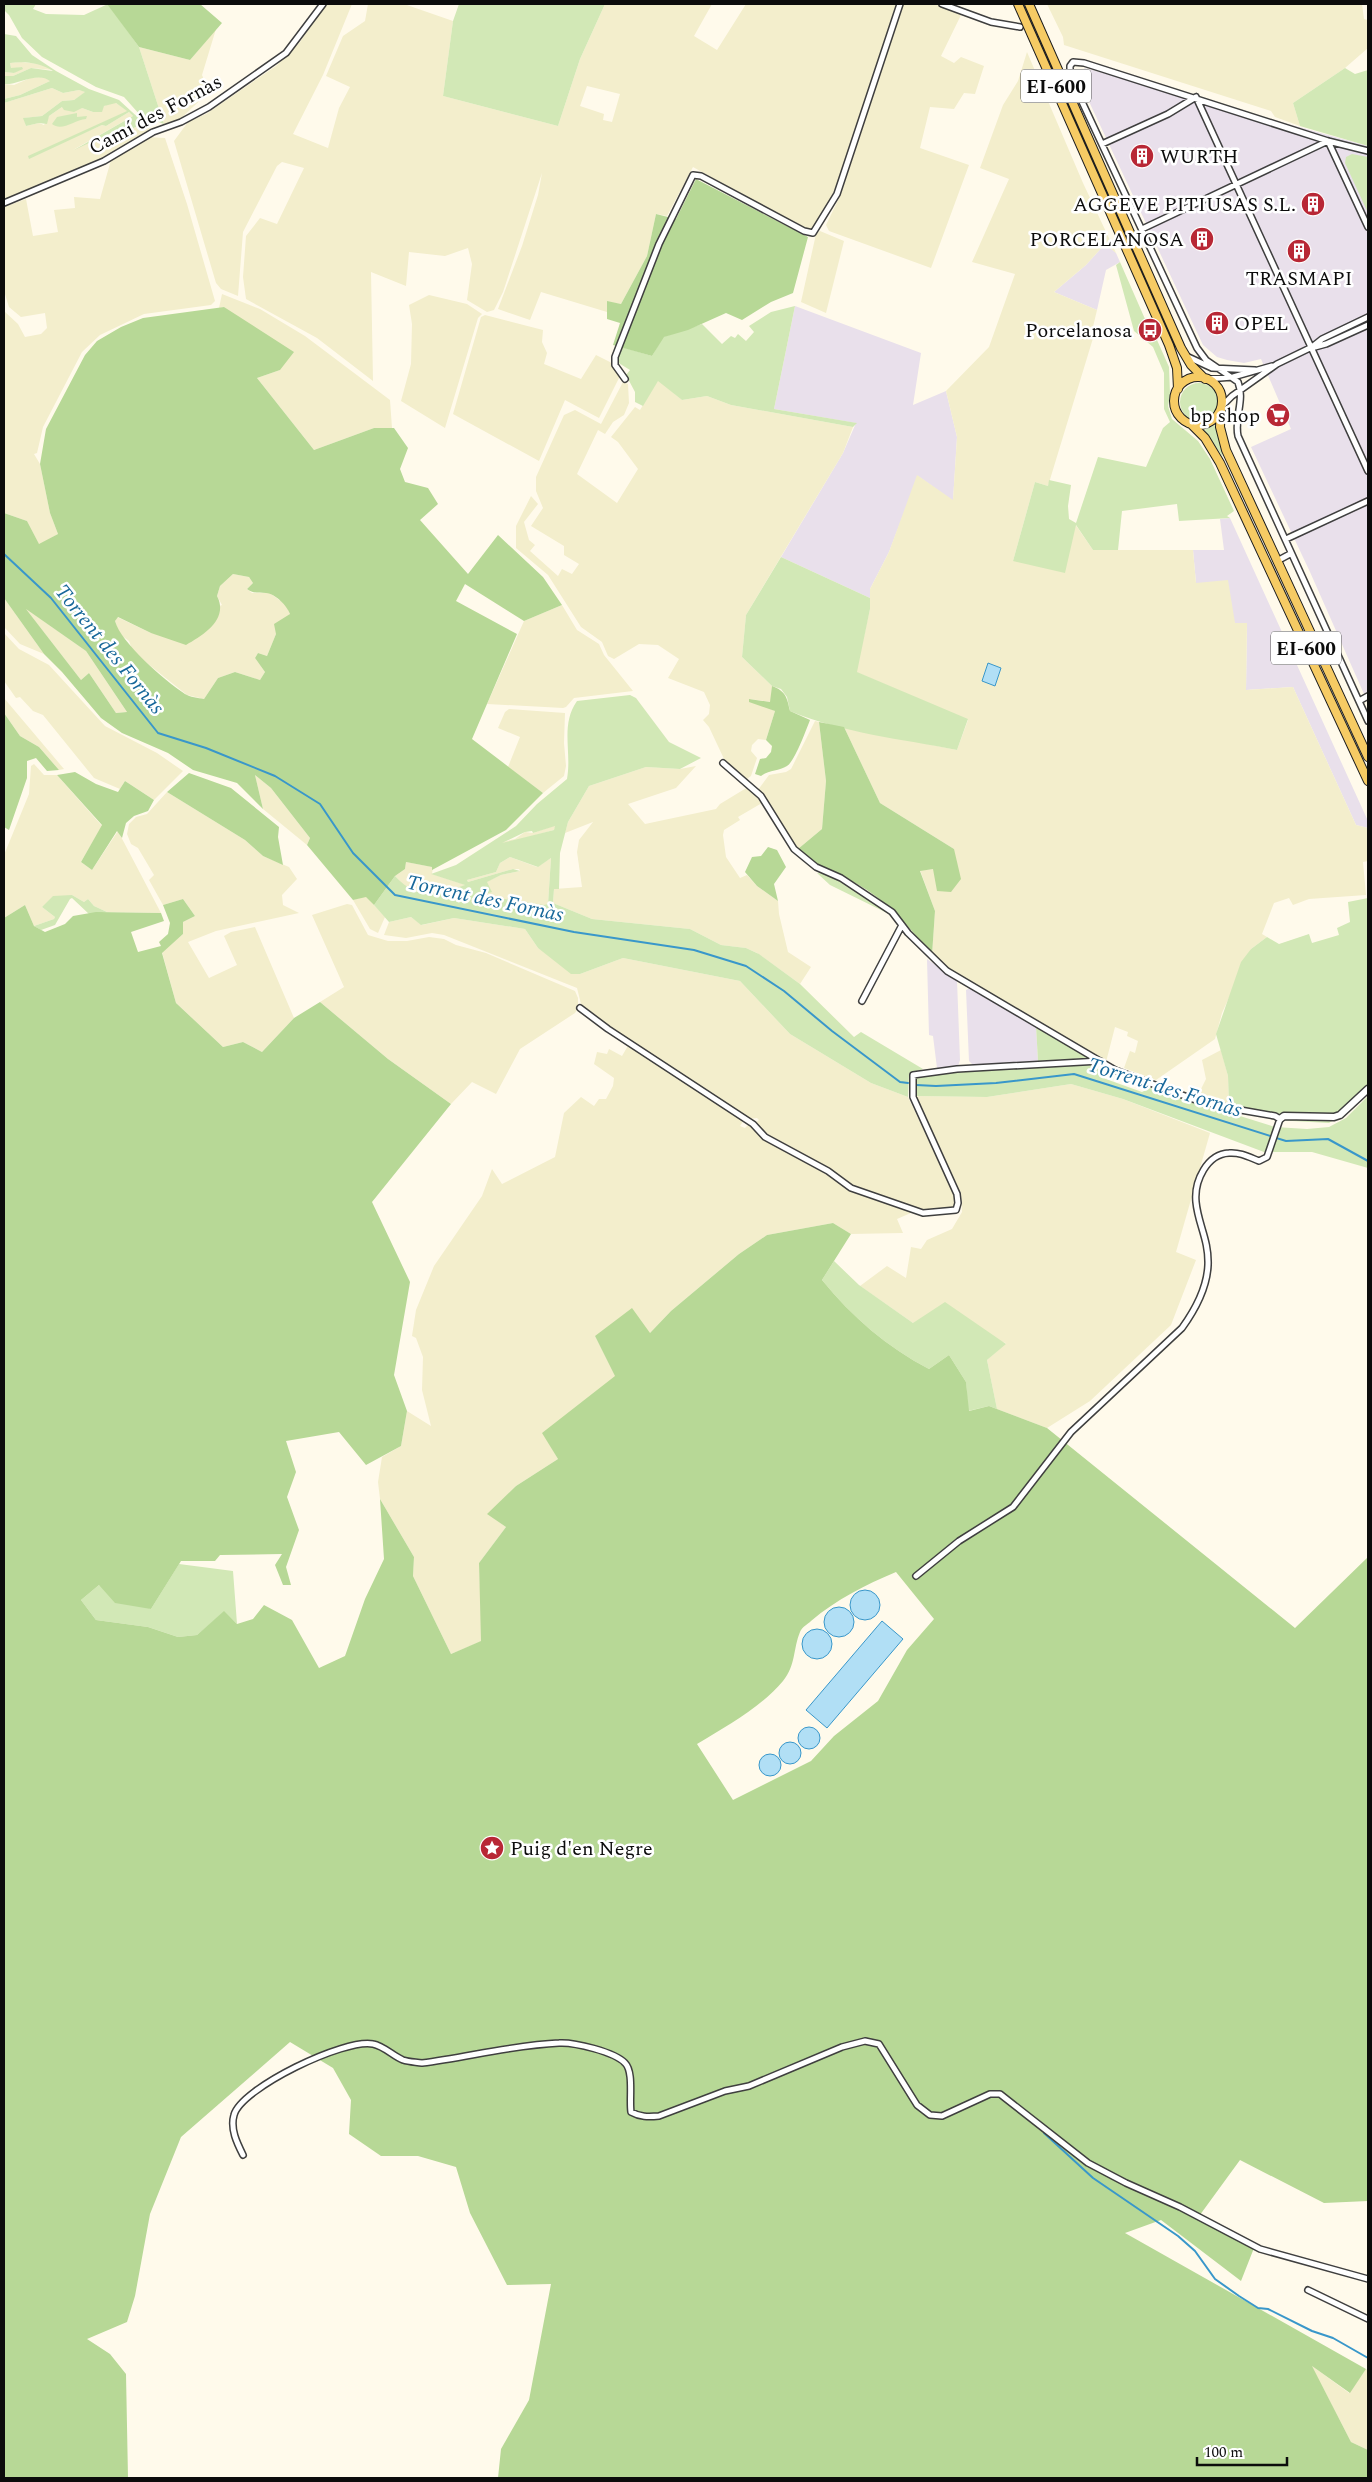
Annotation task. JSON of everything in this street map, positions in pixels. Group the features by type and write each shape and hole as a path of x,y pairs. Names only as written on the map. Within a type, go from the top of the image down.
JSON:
{"main road":[{"name":"EI-600","path":"1018,4 1175,362 1178,389 1175,401 1176,409 1184,420 1191,424 1205,438 1220,463 1368,781"},
{"name":"EI-600","path":"1029,4 1185,355 1206,379 1219,390 1221,408 1220,427 1226,450 1368,757"},
{"path":"1178,389 1190,379 1206,379"},
{"path":"1191,424 1201,425 1211,421 1221,408"}],"street":[{"name":"Camí des Fornàs","path":"4,204 104,161 153,132 181,122 209,107 286,53 323,4"},
{"path":"625,379 615,365 615,357 659,244 693,175 701,176 813,234 837,194 900,4"},
{"path":"942,4 991,22 1020,27"},
{"path":"1368,151 1328,141 1084,63 1073,62 1070,66 1070,76 1197,348 1206,360 1233,377 1241,390 1236,428 1238,436 1286,539 1290,554 1368,721"},
{"path":"1102,144 1168,114 1196,98"},
{"path":"1196,98 1368,471"},
{"path":"1142,229 1328,141"},
{"path":"1328,141 1368,227"},
{"path":"1221,408 1241,390 1277,364 1312,347 1322,339 1368,317"},
{"path":"1312,347 1326,344 1368,325"},
{"path":"1185,355 1207,366 1216,368 1255,370"},
{"path":"1206,379 1233,377 1277,364"},
{"path":"1286,539 1368,501"},
{"path":"1277,561 1290,554"},
{"path":"1359,701 1368,696"},
{"path":"723,763 761,796 794,849 816,867 840,878 874,898 892,912 927,953 947,971 1115,1070 1193,1099 1229,1108 1275,1116 1280,1119"},
{"path":"862,1001 902,925"},
{"path":"580,1008 608,1029 753,1124 766,1137 828,1171 851,1188 923,1213 950,1212 956,1210 958,1203 957,1194 913,1097 913,1075 957,1069 1100,1061"},
{"path":"916,1576 953,1545 1012,1507 1071,1432 1182,1328 1203,1291 1208,1267 1206,1236 1196,1203 1196,1193 1200,1176 1211,1161 1219,1155 1229,1153 1241,1154 1259,1160 1269,1155 1276,1126 1284,1116 1334,1117 1340,1115 1368,1089"},
{"path":"243,2155 234,2138 234,2114 246,2097 293,2068 354,2044 372,2044 404,2061 422,2063 561,2042 594,2049 625,2063 630,2075 629,2096 631,2112 638,2116 649,2117 658,2116 725,2091 749,2086 842,2047 865,2041 879,2044 917,2105 930,2116 942,2116 990,2094 1000,2094 1088,2163 1126,2184 1180,2207 1260,2248 1368,2280"},
{"path":"1308,2290 1368,2319"}],"shaded area":[{"path":"325,4 352,4 323,75 293,134 328,148 339,108 350,87 326,76 343,36 365,21 368,4 404,4 453,21 443,96 558,126 580,59 605,4 712,4 694,36 717,50 746,4 896,4 874,76 834,192 813,229 805,230 693,167 667,216 656,214 647,256 621,304 607,302 607,312 541,292 530,320 498,309 522,246 538,195 542,173 503,292 494,310 487,312 467,300 472,264 468,248 445,256 409,252 406,286 371,272 373,381 317,338 246,299 243,277 246,236 260,218 277,224 304,168 282,162 277,166 243,232 238,296 221,289 216,283 174,141 188,122 206,114 276,66 300,42","holes":["587,86 620,94 612,122 603,120 604,114 580,106"]},
{"path":"903,4 936,4 961,15 941,56 954,63 961,57 984,66 975,94 964,93 954,109 930,107 920,148 969,165 931,268 829,231 826,225 841,194"},
{"path":"1047,4 1362,4 1364,19 1368,20 1368,48 1345,68 1293,103 1300,126 1275,117 1271,111 1064,45 1063,37"},
{"path":"216,29 202,75 209,92 178,121 164,124 139,47 190,60"},
{"path":"1027,52 1083,183 1116,253 1105,244 1086,265 1054,292 1097,310 1092,331 1094,335 1048,486 1035,482 1013,561 1075,524 1093,550 1193,550 1196,583 1228,580 1235,623 1247,623 1246,690 1293,687 1356,825 1368,828 1368,861 1363,862 1366,895 1309,899 1293,905 1289,898 1274,903 1262,934 1267,937 1251,949 1222,1013 1215,1039 1156,1080 1124,1068 1130,1051 1135,1053 1138,1041 1127,1036 1128,1032 1115,1027 1106,1062 952,972 932,955 935,911 920,870 933,869 954,849 880,803 844,727 957,750 968,720 856,672 870,609 870,589 889,552 917,475 953,500 957,437 946,391 989,347 1015,274 972,262 1009,179 980,168 1003,105 1018,81"},
{"path":"10,63 40,64 54,70 31,68 13,76 4,76 4,72 14,73 22,67 11,69"},
{"path":"1085,68 1368,146 1368,703 1310,572 1251,447 1291,429 1261,359 1244,363 1227,360 1217,357 1203,345 1078,78 1078,73"},
{"path":"30,78 50,79 50,81 20,95 4,99 4,84 14,85"},
{"path":"52,88 63,93 79,90 86,92 74,100 62,101 42,116 24,118 26,126 39,123 44,125 49,116 62,107 82,108 93,112 110,103 116,103 128,111 28,157 102,125 106,126 129,112 133,116 73,150 111,133 121,134 144,123 151,126 149,130 104,158 64,174 25,193 4,200 4,103"},
{"path":"147,137 165,138 187,204 215,301 211,305 144,314 100,335 82,352 43,427 37,453 34,454 40,464 50,513 58,534 39,545 27,521 4,513 4,311 18,324 25,337 41,334 47,328 45,313 21,317 9,307 4,291 4,207 26,199 33,236 58,232 54,210 75,208 74,197 100,199 111,160"},
{"path":"820,231 844,241 826,313 801,302 816,234"},
{"path":"1105,244 1116,253 1120,262 1106,270 1097,310 1054,292 1086,265"},
{"path":"222,294 260,309 305,336 390,400 392,428 374,428 314,450 257,378 280,370 224,307 219,308"},
{"path":"429,295 467,304 482,314 478,318 445,428 401,401 411,364 412,324 409,305"},
{"path":"795,306 921,353 913,405 946,391 957,437 953,501 918,476 889,552 870,589 870,598 781,557 843,453 856,423 774,409"},
{"path":"485,315 543,330 542,342 547,353 544,364 581,379 596,355 610,362 621,374 599,418 565,400 539,461 453,414 481,317"},
{"path":"658,380 682,400 707,396 731,405 853,427 843,453 746,615 742,657 772,686 771,702 749,699 775,711 766,740 758,739 752,745 751,751 757,758 751,776 747,779 725,761 709,727 703,720 709,714 710,705 704,692 668,678 679,659 658,645 639,644 614,659 608,656 602,642 581,627 548,575 516,548 516,526 531,496 538,504 524,522 529,540 535,545 530,551 558,576 562,569 572,574 579,564 564,555 564,546 531,526 543,508 536,491 536,477 564,415 575,410 601,424 623,382 628,384 629,403 624,415 613,422 605,434 598,430 577,474 617,503 638,469 618,442 611,437 635,407 640,410"},
{"path":"1230,518 1368,821 1368,828 1356,825 1293,687 1246,690 1247,623 1235,623 1196,583 1193,550 1224,550 1220,519"},
{"path":"233,574 249,577 253,583 247,589 252,593 270,593 286,605 290,614 276,634 267,656 258,653 255,658 265,672 260,680 235,672 218,678 204,699 187,695 133,652 129,641 118,633 115,621 117,617 151,633 222,605 217,596 220,586"},
{"path":"4,598 44,654 20,644 4,627"},
{"path":"562,605 577,630 599,644 604,655 633,691 574,698 563,708 487,704 524,621"},
{"path":"25,608 86,651 127,712 116,713 89,673 81,680"},
{"path":"4,633 19,649 49,665 105,726 157,753 183,771 154,800 125,781 120,789 94,778 43,715 33,711 20,697 16,698 4,681"},
{"path":"4,698 64,769 59,770 39,747 20,736 4,713"},
{"path":"509,709 565,713 564,743 566,766 564,776 543,793 508,767 520,737 498,728 505,712"},
{"path":"815,721 819,722 826,781 822,829 798,849 758,790 769,775 786,772 791,769"},
{"path":"34,764 44,775 57,775 102,826 81,862 92,870 118,831 161,913 107,912 94,906 88,899 84,902 72,895 42,907 55,917 34,926 25,905 4,918 4,855 29,794 31,766"},
{"path":"696,766 676,788 628,804 645,824 716,809 720,804 748,787 762,803 738,817 740,820 724,830 726,857 740,878 747,875 757,886 778,901 779,914 788,952 811,967 800,984 757,953 746,948 721,945 690,929 592,919 553,903 554,889 582,887 577,852 579,840 593,822 565,833 568,822 589,786 646,767 680,769"},
{"path":"255,775 271,788 310,838 307,845 263,809"},
{"path":"167,792 245,840 263,856 289,867 297,879 282,895 283,905 299,913 216,931 188,942 209,978 237,965 224,936 231,932 255,927 294,1018 262,1052 243,1042 223,1047 176,1003 162,952 183,934 183,922 195,916 183,899 163,905 149,880 154,875 138,848 131,844 127,834 129,824 136,817 147,814"},
{"path":"556,825 554,830 502,844 502,842 515,839 525,832 533,833"},
{"path":"510,857 537,867 551,858 548,904 544,906 505,899 484,905 470,902 486,882 501,875 520,871 519,869 513,869 468,882 467,880 496,872 500,863"},
{"path":"406,862 433,867 432,874 466,885 437,895 407,889 395,876 405,869"},
{"path":"366,896 385,917 378,933 370,929 353,900"},
{"path":"347,904 352,905 368,935 388,941 407,941 429,937 444,939 456,945 486,953 575,991 578,998 578,1008 575,1013 520,1049 496,1094 472,1082 451,1104 388,1059 320,1002 344,987 312,915"},
{"path":"411,917 422,925 454,918 525,929 538,948 580,974 623,958 740,981 790,1034 871,1083 908,1097 955,1196 955,1207 946,1211 922,1210 844,1182 767,1135 755,1123 759,1120 757,1118 748,1119 585,1009 581,1004 577,988 444,935 432,933 406,938 384,935 389,922"},
{"path":"927,959 957,980 960,1060 958,1066 937,1068 933,1036 929,1035"},
{"path":"971,987 1036,1026 1038,1061 973,1065 969,1061 966,990"},
{"path":"629,1044 744,1120 740,1126 745,1128 749,1124 760,1136 815,1167 848,1189 913,1212 897,1219 903,1233 851,1234 833,1223 767,1235 739,1254 671,1311 650,1333 595,1336 616,1376 543,1433 558,1459 516,1486 488,1514 506,1527 479,1563 482,1641 451,1654 413,1576 414,1557 380,1499 378,1482 382,1457 401,1446 407,1411 431,1426 422,1390 423,1357 416,1338 412,1336 416,1310 434,1266 482,1196 492,1169 502,1184 555,1157 564,1113 581,1097 594,1106 599,1099 606,1099 613,1086 614,1078 594,1064 597,1052 607,1054 609,1049 622,1056"},
{"path":"1221,1050 1228,1076 1229,1105 1197,1097 1206,1079 1202,1060"},
{"path":"1071,1084 1123,1099 1210,1133 1176,1252 1196,1260 1171,1325 1090,1401 1047,1428 997,1409 987,1360 1006,1343 913,1323 860,1286 887,1266 906,1278 911,1247 921,1249 927,1240 952,1229 962,1212 961,1193 916,1096 987,1097"},
{"path":"1311,2365 1349,2393 1366,2369 1368,2370 1368,2450 1351,2442"}],"green space":[{"path":"4,4 36,4 33,9 46,14 84,15 108,4 139,47 164,124 140,115 124,97 96,87 42,57 22,38 9,15 4,10"},
{"path":"107,4 200,4 222,23 190,60 139,47"},
{"path":"459,4 605,4 580,59 558,126 443,96 453,21"},
{"path":"4,34 16,36 32,55 56,71 89,89 119,100 144,123 121,134 111,133 74,150 133,116 129,112 106,126 102,125 29,159 28,156 127,111 116,103 104,106 102,112 93,112 82,108 74,112 64,110 62,107 49,116 47,124 39,123 26,126 23,118 42,116 62,101 74,100 85,92 79,90 63,93 52,88 4,103 4,99 20,95 50,81 40,77 4,84 4,76 13,76 31,68 53,71 38,64 22,62 10,63 11,68 22,67 23,69 14,73 4,72"},
{"path":"1345,68 1355,74 1368,70 1368,146 1300,126 1293,103"},
{"path":"77,113 77,117 87,116 86,119 60,127 52,124 57,117"},
{"path":"1352,154 1368,157 1368,213 1345,163 1346,157"},
{"path":"696,179 808,237 793,293 771,302 742,320 726,313 688,330 664,337 652,356 613,345 620,323 607,319 607,301 621,304 647,256 656,214 676,219"},
{"path":"1120,262 1145,319 1143,322 1151,338 1157,340 1169,367 1170,395 1168,406 1172,419 1198,441 1210,459 1234,511 1227,516 1230,518 1179,521 1177,504 1122,511 1118,550 1093,550 1076,525 1065,573 1013,561 1035,482 1048,486 1049,480 1071,485 1068,506 1069,519 1076,523 1098,457 1146,467 1163,428 1170,422 1164,409 1164,373 1153,347 1134,331 1116,265"},
{"path":"795,306 774,409 857,423 853,427 731,405 707,396 682,400 658,381 643,406 635,402 635,392 626,375 630,370 617,362 622,347 652,356 663,337 702,324 722,344 731,336 735,338 738,334 746,341 754,332 749,326 771,312"},
{"path":"224,307 294,352 280,370 257,378 314,450 374,428 394,428 408,448 400,469 405,482 428,488 438,504 420,520 468,574 498,535 543,577 562,605 524,621 465,584 456,601 517,634 472,739 543,793 506,830 432,870 432,867 406,862 405,869 395,876 374,905 366,897 353,900 307,845 310,838 271,788 255,775 263,809 237,783 193,770 168,753 122,733 101,718 44,654 4,598 4,513 27,521 39,544 58,534 50,513 40,464 46,429 85,355 97,341 121,327 143,318","holes":["233,574 249,577 253,583 247,589 249,591 274,596 284,604 290,614 274,624 276,634 267,656 258,653 255,658 265,672 260,680 235,672 218,678 204,699 189,696 166,680 134,650 119,630 115,621 118,617 151,633 186,645 207,631 217,619 220,612 217,596 220,586","26,609 86,651 127,712 116,713 89,673 81,680"]},
{"path":"1199,383 1212,389 1218,402 1212,415 1199,421 1186,415 1180,402 1186,389"},
{"path":"1215,425 1223,457 1204,430"},
{"path":"781,557 870,598 870,609 857,672 968,719 957,750 872,735 830,725 790,711 787,697 781,689 772,686 742,657 746,615"},
{"path":"772,686 780,690 785,696 790,711 810,720 790,763 784,768 761,776 755,774 760,759 766,758 771,752 772,746 766,740 775,711 749,702 749,699 770,702"},
{"path":"630,695 636,698 669,742 701,758 680,769 646,767 589,786 568,822 560,853 559,889 554,889 553,903 592,919 690,929 721,945 746,948 759,954 800,984 854,1037 861,1032 923,1069 909,1074 908,1097 871,1083 790,1034 740,981 623,958 580,974 571,974 538,948 525,929 454,918 421,925 411,917 389,922 374,905 395,876 412,889 428,894 465,885 431,874 456,865 516,826 537,804 567,779 569,720 577,701","holes":["555,826 554,830 502,843 525,832 532,831 533,833","510,857 538,867 551,858 548,904 505,899 484,905 471,902 472,898 492,892 487,882 501,875 520,871 513,869 468,882 467,880 496,872 500,863"]},
{"path":"4,713 20,736 39,747 59,770 47,771 36,758 27,761 27,778 9,830 4,827"},
{"path":"819,722 844,727 880,803 954,849 961,879 951,892 937,891 933,869 920,871 935,911 932,955 902,920 885,904 858,885 815,862 798,849 822,829 826,781"},
{"path":"75,772 96,784 118,792 125,781 154,800 148,811 134,816 126,823 122,838 117,831 92,870 81,862 102,825 57,775"},
{"path":"189,773 231,788 279,827 278,837 283,865 263,856 245,840 167,792"},
{"path":"768,847 777,850 786,867 774,884 778,901 757,886 745,872 752,857 761,856"},
{"path":"817,873 835,877 845,882 889,914 830,885"},
{"path":"72,895 84,902 88,899 94,906 107,912 90,915 72,898 55,925 41,930 34,926 54,919 55,917 42,907 53,896"},
{"path":"1368,898 1368,1089 1340,1116 1329,1123 1274,1120 1229,1105 1228,1076 1216,1034 1241,962 1251,949 1267,937 1279,944 1309,934 1312,943 1339,935 1337,928 1350,922 1348,902"},
{"path":"183,899 195,916 183,922 183,934 162,953 176,1003 223,1047 243,1042 262,1052 294,1018 320,1002 388,1059 451,1104 372,1202 410,1282 394,1375 407,1411 401,1446 366,1465 339,1432 286,1441 296,1472 287,1497 299,1530 286,1567 291,1585 283,1585 275,1565 282,1554 220,1555 215,1561 181,1561 151,1609 115,1603 99,1585 81,1600 96,1620 148,1627 178,1637 197,1635 224,1611 237,1624 253,1619 264,1605 292,1620 319,1668 345,1656 365,1599 384,1559 380,1499 414,1557 413,1576 451,1654 481,1641 479,1563 506,1527 487,1514 516,1486 558,1459 542,1433 615,1376 595,1336 632,1308 650,1333 671,1311 739,1254 767,1235 833,1223 851,1234 822,1280 858,1319 899,1351 929,1369 949,1355 966,1382 969,1411 989,1406 1047,1428 1295,1628 1368,1557 1368,2201 1324,2203 1240,2160 1197,2219 1254,2248 1241,2281 1161,2220 1125,2233 1366,2369 1350,2393 1312,2366 1351,2442 1368,2450 1368,2478 498,2478 501,2449 529,2400 551,2284 507,2285 470,2213 456,2167 418,2156 381,2156 349,2134 351,2100 333,2068 290,2042 181,2137 150,2214 135,2296 127,2322 87,2339 110,2354 126,2374 128,2478 4,2478 4,918 25,905 34,926 45,932 65,924 73,916 96,912 161,913 164,921 131,932 138,952 161,946 159,942 168,934 170,923 163,905","holes":["896,1572 934,1619 907,1650 878,1701 834,1736 811,1761 733,1800 697,1744 754,1708 774,1691 790,1669 798,1638 804,1627 841,1599 862,1587"]},
{"path":"1036,1026 1090,1058 1038,1061"},
{"path":"1089,1064 1102,1071 1103,1078 1142,1092 1150,1088 1275,1127 1307,1129 1329,1127 1346,1118 1368,1096 1368,1168 1312,1152 1264,1152 1123,1099 1071,1084 987,1097 916,1096 915,1076"},
{"path":"834,1261 859,1285 913,1323 945,1302 1006,1344 987,1360 997,1409 989,1406 968,1411 966,1382 949,1355 929,1369 899,1351 858,1319 822,1280"},
{"path":"179,1564 233,1571 237,1624 224,1612 197,1635 178,1637 148,1627 96,1620 81,1600 99,1585 151,1609"}],"water":[{"path":"988,663 1001,668 995,686 982,681"},
{"path":"865,1590 871,1591 879,1599 879,1611 871,1619 865,1620 859,1619 851,1611 850,1605 851,1599 859,1591"},
{"path":"839,1607 845,1608 853,1616 853,1628 845,1636 839,1637 833,1636 825,1628 824,1622 825,1616 833,1608"},
{"path":"882,1621 903,1639 827,1728 806,1710"},
{"path":"817,1629 823,1630 831,1638 831,1650 823,1658 817,1659 811,1658 803,1650 802,1644 803,1638 811,1630"},
{"path":"809,1727 817,1730 820,1738 817,1746 809,1749 801,1746 798,1738 801,1730"},
{"path":"790,1742 798,1745 801,1753 798,1761 790,1764 782,1761 779,1753 782,1745"},
{"path":"770,1754 778,1757 781,1765 778,1773 770,1776 762,1773 759,1765 762,1757"}],"waterway":[{"name":"Torrent des Fornàs","path":"4,554 51,598 158,733 206,748 275,776 320,804 353,853 395,895 574,932 694,950 746,966 784,991 832,1031 900,1082 908,1083"},
{"name":"Torrent des Fornàs","path":"916,1085 996,1083 1074,1074 1286,1141 1328,1139 1368,1161"},
{"path":"1044,2133 1093,2178 1178,2236 1195,2251 1215,2279 1239,2296 1258,2308 1268,2309 1312,2331 1333,2338 1368,2358"}],"place":[{"name":"WURTH","path":"1142,156"},
{"name":"AGGEVE PITIUSAS S.L.","path":"1313,204"},
{"name":"PORCELANOSA","path":"1202,239"},
{"name":"TRASMAPI","path":"1299,251"},
{"name":"OPEL","path":"1217,323"},
{"name":"Porcelanosa","path":"1150,330"},
{"name":"bp shop","path":"1278,415"},
{"name":"Puig d'en Negre","path":"492,1848"}]}
